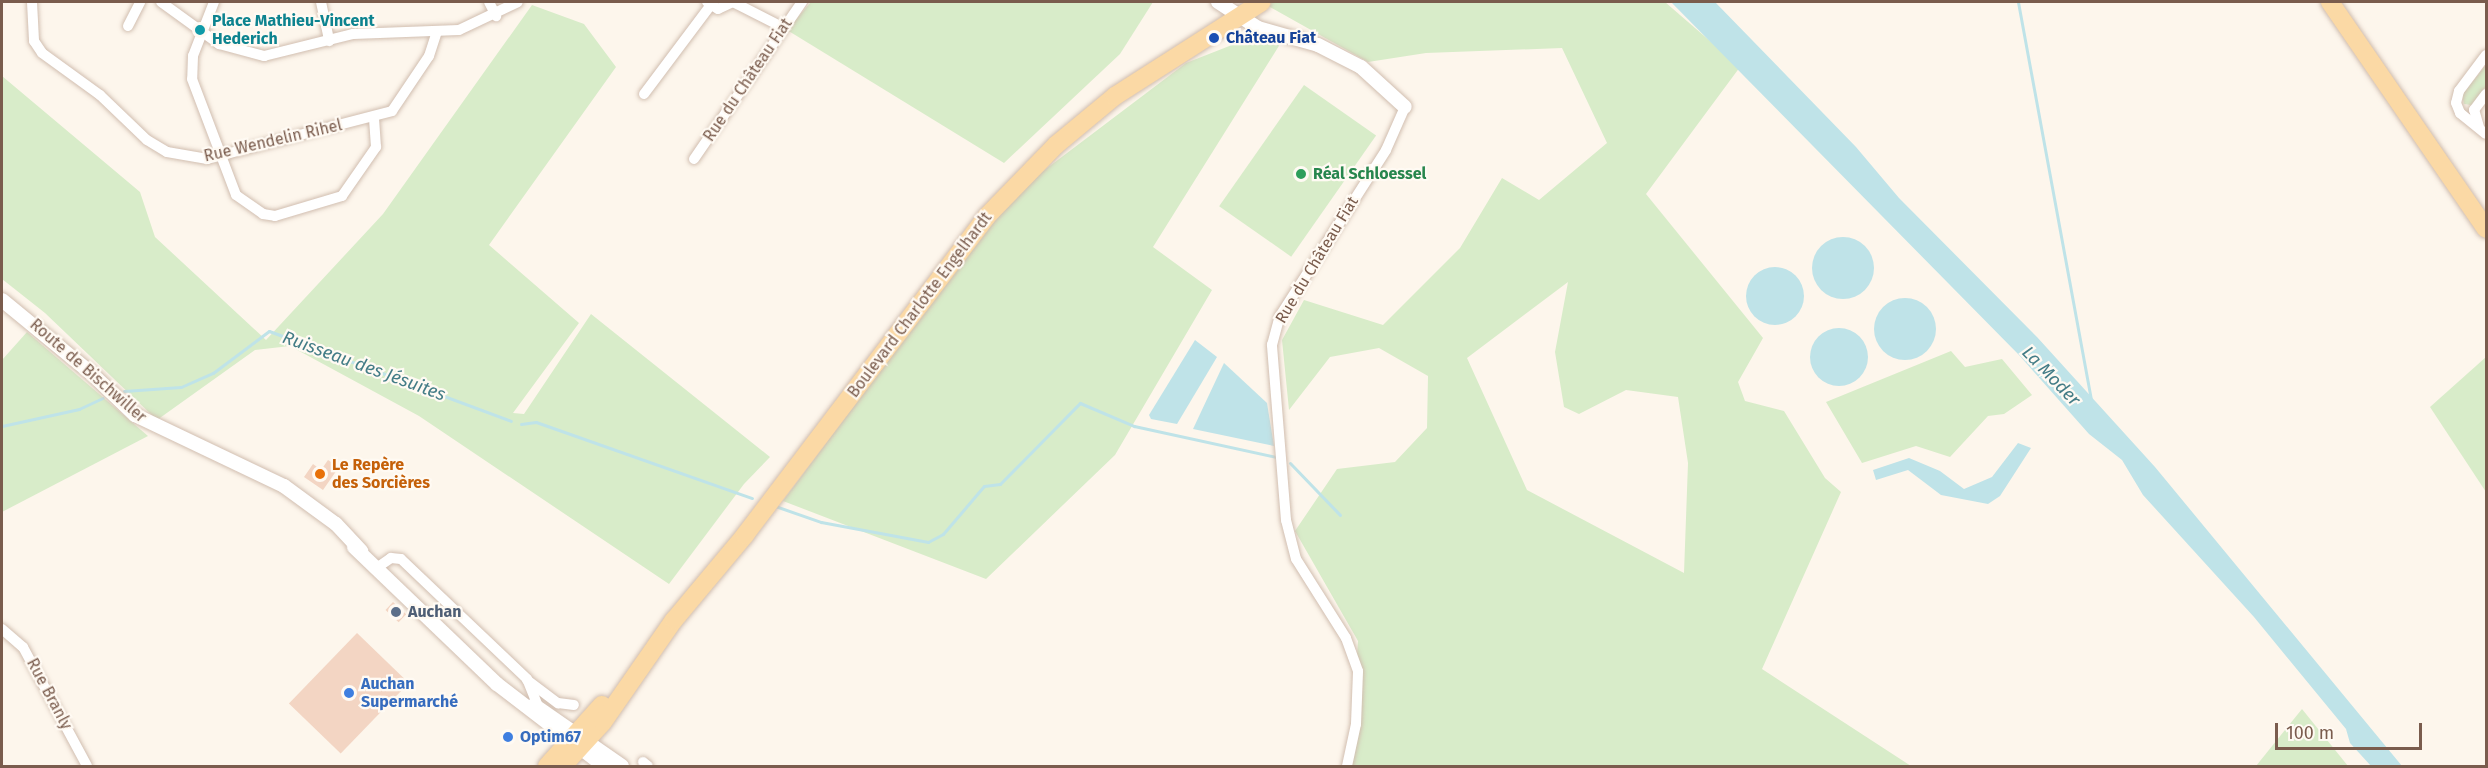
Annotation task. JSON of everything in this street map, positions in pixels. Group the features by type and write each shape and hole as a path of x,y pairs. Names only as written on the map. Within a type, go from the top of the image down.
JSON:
{"main road":[{"name":"Boulevard Charlotte Engelhardt","path":"578,740 659,642 995,207 1098,110 1236,15 1262,2"},
{"path":"2330,2 2487,229"},
{"path":"547,766 578,740"},
{"path":"563,766 578,740"}],"street":[{"name":"Rue Wendelin Rihel","path":"32,2 34,41 42,53 100,95 147,140 184,157 220,156 374,118 401,103 429,56 437,32"},
{"path":"128,26 140,2"},
{"path":"162,2 219,44 264,56 380,30 437,32 459,30 496,16 518,2"},
{"path":"321,2 329,41"},
{"path":"489,2 496,16"},
{"path":"644,94 708,4 722,9 733,2 784,28"},
{"name":"Rue du Château Fiat","path":"694,159 802,2"},
{"name":"Rue du Château Fiat","path":"1218,2 1258,28 1318,45 1361,67 1405,106 1386,150 1280,316 1272,345 1286,520 1296,559 1347,638 1358,671 1356,724 1347,766"},
{"path":"212,5 193,56 192,79 236,195 263,214 275,216 327,204 342,196 376,147 374,118"},
{"path":"2483,131 2460,113 2456,103 2458,91 2487,56"},
{"path":"2483,131 2475,110 2487,94"},
{"name":"Route de Bischwiller","path":"2,299 145,422 293,491 345,532 361,551 497,684 578,740 622,766"},
{"path":"378,567 391,558 401,559 527,679 558,703 574,705"},
{"name":"Rue Branly","path":"2,629 23,647 87,766"},
{"name":"Route de Bischwiller","path":"449,636 578,740 604,766"},
{"path":"527,679 539,708"}],"green space":[{"path":"811,2 1153,2 1120,54 1004,163 787,30"},
{"path":"1261,2 1665,2 1740,67 1646,194 1763,338 1738,382 1745,401 1784,411 1825,478 1841,492 1762,669 1911,766 1350,766 1358,641 1295,531 1337,469 1395,462 1427,428 1428,376 1379,348 1330,357 1289,410 1282,340 1304,300 1383,325 1460,248 1502,178 1539,200 1607,143 1562,48 1426,53 1368,62","holes":["1568,282 1555,352 1564,407 1579,414 1626,390 1678,397 1688,463 1684,573 1527,490 1467,358"]},
{"path":"532,5 584,24 616,67 489,245 579,323 513,413 524,414 591,314 770,457 744,484 669,584 419,416 290,346 255,350 157,420 45,313 2,279 2,76 140,192 155,237 266,340 383,214"},
{"path":"1282,41 1153,247 1212,290 1115,455 986,579 783,501 973,246 1030,181 1186,63 1237,43"},
{"path":"2486,65 2486,86 2471,105 2464,104 2462,95"},
{"name":"Réal Schloessel","path":"1304,85 1376,135 1291,257 1219,206"},
{"path":"27,332 148,436 2,512 2,360"},
{"path":"1951,351 1965,367 2002,359 2032,395 2004,414 1988,416 1950,457 1916,446 1862,463 1826,402"},
{"path":"2486,357 2486,492 2430,407"},
{"path":"2302,709 2348,766 2256,766"}],"water":[{"name":"La Moder","path":"1671,2 1715,2 1856,147 1899,198 2037,337 2155,467 2402,766 2371,766 2350,743 2346,729 2254,617 2143,495 2122,460 2089,434 2019,355"},
{"path":"1837,237 1849,237 1865,246 1872,256 1874,268 1872,280 1865,290 1849,299 1837,299 1826,294 1817,285 1812,274 1812,262 1817,251 1826,242"},
{"path":"1769,267 1781,267 1796,275 1804,290 1804,302 1796,317 1781,325 1769,325 1754,317 1746,302 1746,290 1754,275"},
{"path":"1899,298 1911,298 1927,307 1934,317 1936,329 1934,341 1927,351 1911,360 1899,360 1888,355 1879,346 1874,335 1874,323 1879,312 1888,303"},
{"path":"1833,328 1845,328 1860,336 1868,351 1868,363 1860,378 1845,386 1833,386 1818,378 1810,363 1810,351 1818,336"},
{"path":"1195,340 1217,357 1177,424 1151,419 1149,415"},
{"path":"1224,363 1267,403 1274,446 1193,429"},
{"path":"2018,443 2031,448 2000,496 1988,504 1941,495 1908,470 1876,480 1873,470 1909,458 1940,471 1964,489 1992,477"}],"building":[{"name":"Le Repère des Sorcières","path":"328,460 339,467 323,490 304,477 313,464 321,470"},
{"name":"Auchan","path":"393,602 406,614 399,622 385,610"},
{"name":"Auchan Supermarché","path":"357,633 409,683 341,754 289,703"}],"waterway":[{"name":"La Moder","path":"2018,2 2091,400"},
{"name":"Ruisseau des Jésuites","path":"124,391 181,387 213,373 269,331 511,421"},
{"name":"Ruisseau des Jésuites","path":"2,426 79,409 103,398"},
{"name":"Ruisseau des Jésuites","path":"775,506 821,522 928,542 943,534 984,486 1000,484 1080,403 1134,426 1276,457"},
{"name":"Ruisseau des Jésuites","path":"521,424 536,422 752,498"},
{"path":"1290,463 1340,515"}],"place":[{"name":"Place Mathieu-Vincent Hederich","path":"200,30"},
{"name":"Château Fiat","path":"1214,38"},
{"name":"Réal Schloessel","path":"1301,174"},
{"name":"Le Repère des Sorcières","path":"320,474"},
{"name":"Auchan","path":"396,612"},
{"name":"Auchan Supermarché","path":"349,693"},
{"name":"Optim67","path":"508,737"}]}
